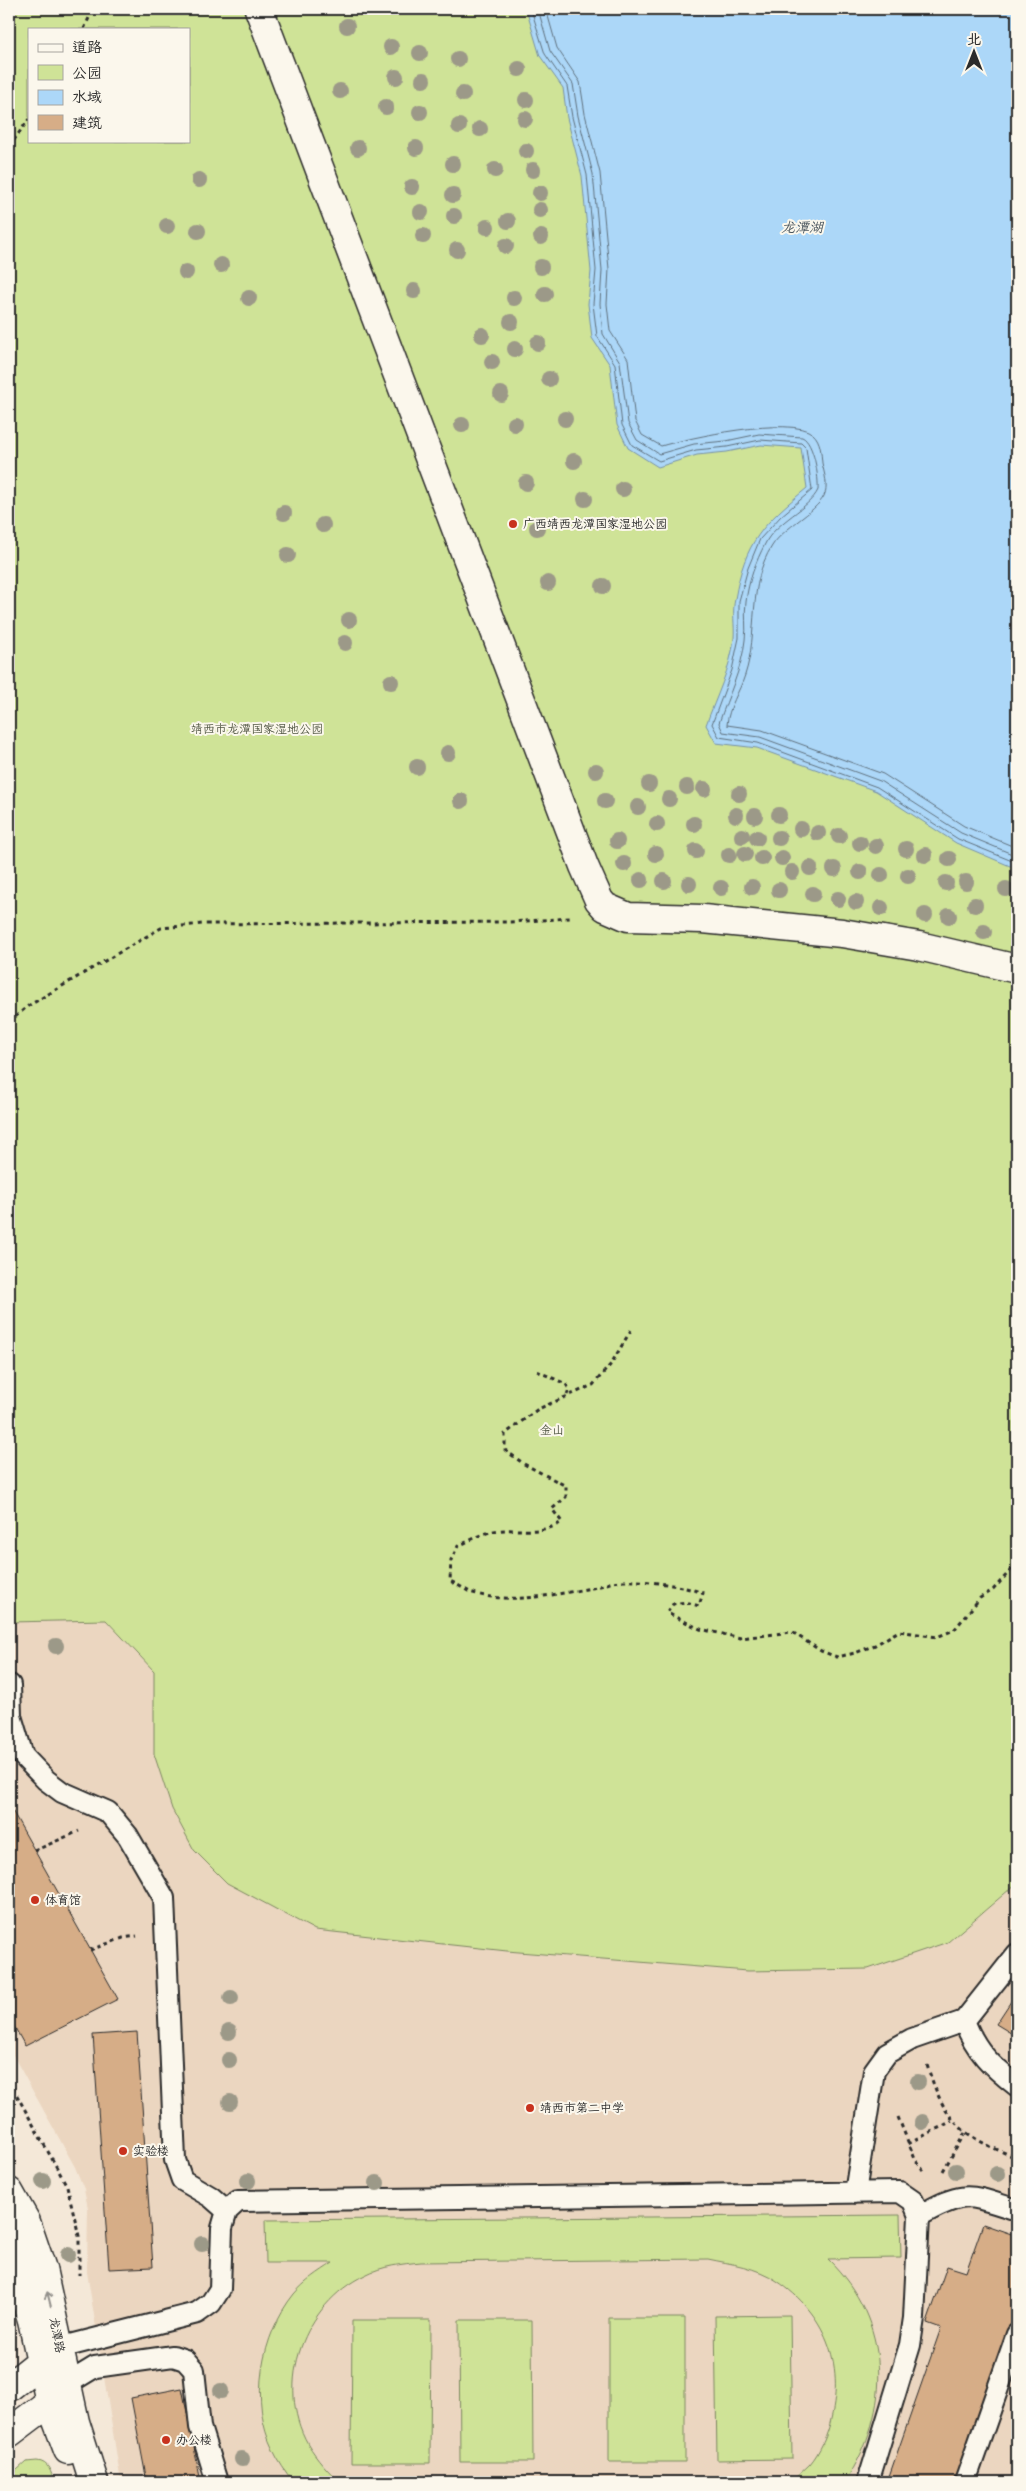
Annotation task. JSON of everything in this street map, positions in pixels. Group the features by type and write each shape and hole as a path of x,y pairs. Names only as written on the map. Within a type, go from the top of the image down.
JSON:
{"street":[{"path":"258,9 584,866 605,907 628,917 757,924 879,939 1017,968"},
{"name":"龙潭路","path":"9,2192 26,2222 42,2268 49,2355 75,2482"},
{"name":"龙潭路","path":"9,2242 32,2320 49,2355"},
{"path":"9,2387 49,2355"},
{"path":"9,2433 58,2393"},
{"name":"龙潭路","path":"58,2393 94,2482"}],"lane":[{"path":"10,1685 11,1716 22,1756 46,1780 62,1792 108,1812 128,1836 164,1898 175,2160 182,2180 195,2190 211,2197 228,2211"},
{"path":"855,2193 874,2071 887,2053 924,2035 964,2021 1017,1954"},
{"path":"964,2021 973,2043 988,2061 1017,2086"},
{"path":"49,2355 196,2313 211,2303 220,2289 222,2228 228,2211 238,2201 254,2199 900,2192 913,2201 920,2216 914,2318 910,2345 868,2482"},
{"path":"920,2216 956,2197 972,2196 1017,2210"},
{"path":"965,2482 1017,2334"},
{"path":"58,2393 95,2367 173,2356 185,2360 194,2370 200,2428 217,2482"}],"path":[{"path":"84,28 93,9"},
{"path":"9,147 28,120"},
{"path":"9,1022 28,1006 161,928 203,924 418,924 564,920 605,907"},
{"path":"631,1330 612,1364 594,1385 538,1409 505,1434 505,1450 524,1464 566,1486 566,1497 552,1509 562,1522 552,1529 494,1531 458,1546 451,1560 450,1580 470,1592 502,1598 540,1596 592,1588 614,1582 638,1582 686,1587 703,1593 699,1606 686,1602 673,1604 667,1613 678,1621 721,1635 741,1638 792,1632 821,1650 837,1657 868,1648 899,1631 937,1637 954,1630 980,1598 993,1590 1017,1563"},
{"path":"537,1371 566,1384 569,1389 567,1395"},
{"path":"34,1851 74,1834"},
{"path":"90,1950 123,1938"},
{"path":"924,2035 922,2044 926,2062 940,2101 952,2121 964,2133 1017,2158"},
{"path":"897,2109 908,2144 922,2169 938,2180 972,2196"},
{"path":"908,2144 952,2121"},
{"path":"938,2180 964,2133"}],"shaded area":[{"name":"靖西市第二中学","path":"106,1620 154,1671 154,1754 507,1951 747,1971 868,1969 948,1942 1017,1883 1017,2482 121,2482 87,2272 88,2208 84,2189 75,2167 9,2048 9,1622"}],"green space":[{"path":"9,9 1017,9 1017,1883 948,1942 868,1969 747,1971 507,1951 315,1930 227,1883 194,1850 172,1809 154,1754 154,1671 106,1620 9,1622"},
{"path":"900,2215 901,2258 828,2259 849,2284 864,2310 874,2338 878,2367 878,2396 872,2425 861,2454 845,2482 791,2482 814,2459 826,2437 835,2398 833,2359 819,2324 808,2308 794,2294 769,2276 744,2267 708,2259 421,2262 378,2269 344,2288 326,2305 311,2325 301,2348 295,2372 294,2396 298,2421 311,2449 340,2482 293,2482 275,2454 266,2431 260,2390 262,2369 273,2329 298,2289 317,2273 333,2263 266,2263 265,2220"},
{"path":"790,2315 792,2459 717,2460 715,2316"},
{"path":"609,2318 685,2318 685,2462 609,2462"},
{"path":"352,2320 431,2320 430,2463 351,2463"},
{"path":"459,2320 532,2320 533,2462 460,2462"},
{"path":"37,2461 47,2465 54,2482 9,2482 9,2477 26,2462"}],"water":[{"name":"龙潭湖","path":"526,9 1017,9 1017,869 956,843 876,791 757,748 716,743 706,725 732,649 734,604 739,579 744,562 758,535 779,512 807,488 801,448 761,445 727,452 697,455 658,467 628,448 617,425 610,365 592,338 588,304 591,271 582,176 567,118 563,88 540,56"}],"building":[{"name":"体育馆","path":"9,1805 118,1999 25,2046 9,2017"},
{"path":"1017,1992 1017,2042 1014,2035 996,2024"},
{"name":"实验楼","path":"137,2032 153,2267 109,2269 93,2035"},
{"path":"983,2224 1017,2236 1017,2308 955,2482 887,2482 941,2328 927,2323 947,2266 966,2272"},
{"name":"办公楼","path":"182,2388 201,2482 147,2482 131,2398"}],"place":[{"name":"广西靖西龙潭国家湿地公园","path":"513,524"},
{"name":"体育馆","path":"35,1900"},
{"name":"靖西市第二中学","path":"530,2108"},
{"name":"实验楼","path":"123,2151"},
{"name":"办公楼","path":"166,2440"}],"park label":[{"name":"靖西市龙潭国家湿地公园","path":"257,729"},
{"name":"金山","path":"552,1430"}]}
